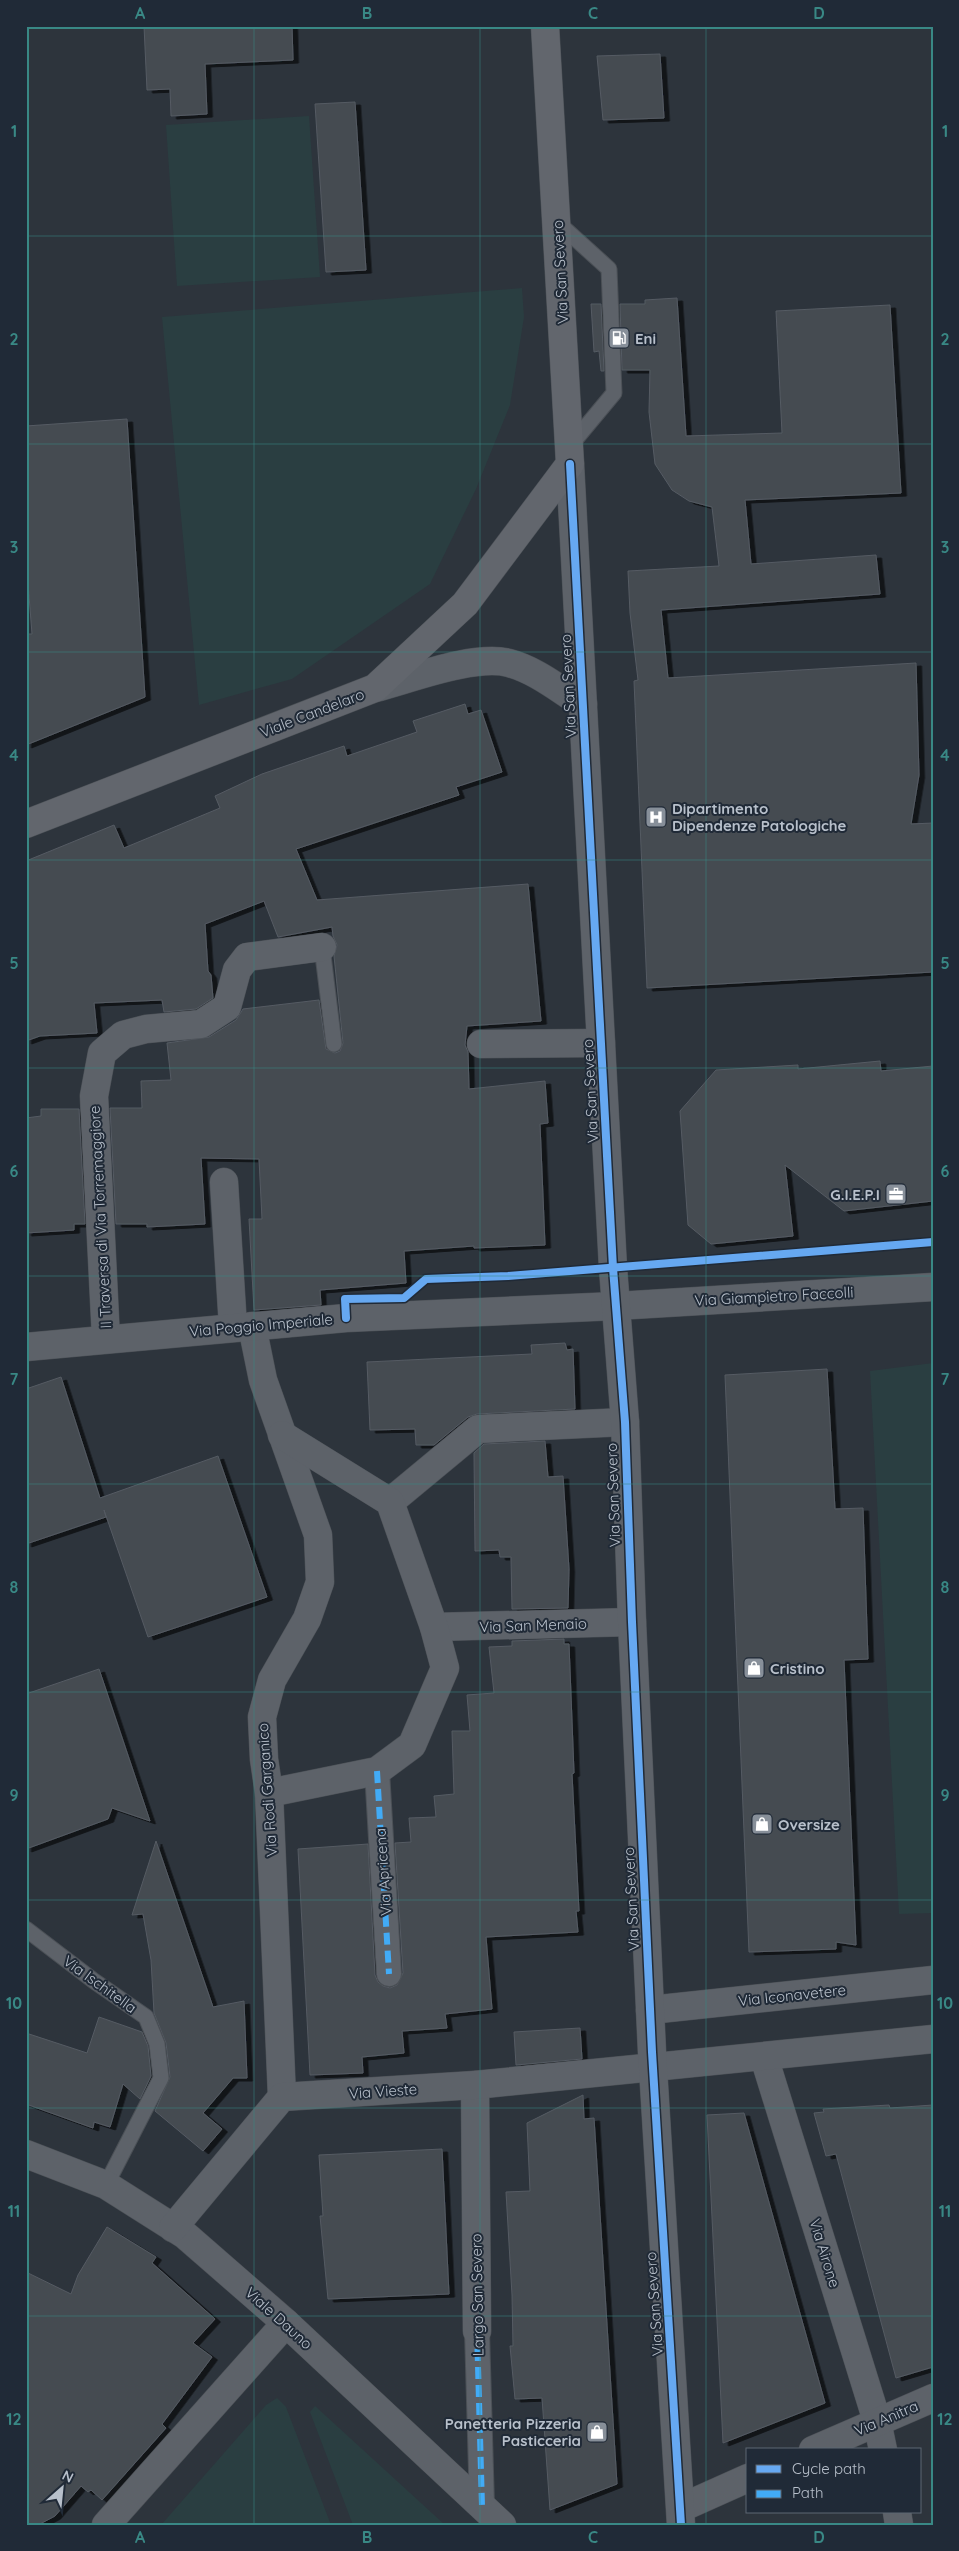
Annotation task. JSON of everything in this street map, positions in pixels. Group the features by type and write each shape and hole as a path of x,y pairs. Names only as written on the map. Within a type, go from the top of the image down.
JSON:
{"main road":[{"name":"Via San Severo","path":"545,26 569,455"},
{"name":"Viale Candelaro","path":"26,824 375,688 465,604 569,455"}],"street":[{"name":"Via San Severo","path":"569,455 616,1306 625,1422 632,1622 653,2069 681,2516"},
{"path":"375,688 474,662 509,663 536,675 583,704"},
{"name":"II Traversa di Via Torremaggiore","path":"106,1339 94,1096 102,1053 123,1034 200,1024 227,1007 237,970 248,957 322,947"},
{"path":"481,1044 601,1043"},
{"name":"Via Rodi Garganico","path":"224,1182 242,1326 318,1536 320,1582 306,1619 272,1680 262,1717 264,1759 269,1793 282,2098"},
{"name":"Via Giampietro Faccolli","path":"616,1306 933,1287"},
{"name":"Via Poggio Imperiale","path":"26,1347 346,1318 616,1306"},
{"path":"390,1502 478,1429 625,1422"},
{"path":"269,1793 376,1771 412,1745 445,1668 434,1627 390,1502 282,1435"},
{"name":"Via San Menaio","path":"434,1627 632,1622"},
{"name":"Via Apricena","path":"376,1771 389,1974"},
{"name":"Via Iconavetere","path":"650,2010 933,1980"},
{"path":"653,2069 933,2039"},
{"name":"Via Airone","path":"764,2057 877,2422 883,2448"},
{"name":"Via Vieste","path":"282,2098 476,2085 591,2073 653,2069"},
{"name":"Largo San Severo","path":"476,2085 477,2331 482,2506"},
{"path":"174,2228 282,2098"},
{"name":"Viale Dauno","path":"26,2154 106,2185 185,2235 286,2323 502,2525"},
{"path":"106,2525 286,2323"},
{"name":"Via Anitra","path":"818,2448 933,2398"},
{"path":"681,2516 746,2479"}],"lane":[{"path":"556,221 609,269 614,393 569,455"},
{"path":"322,947 334,1044"},
{"name":"Via Ischitella","path":"26,1929 94,1981 146,2017 157,2044 161,2078 106,2185"}],"green space":[{"path":"309,116 320,277 177,286 166,125"},
{"path":"522,288 524,317 510,405 476,489 430,584 292,679 199,705 162,317"},
{"path":"933,1363 933,1913 899,1914 870,1371"},
{"path":"277,2398 286,2407 331,2525 161,2525 266,2405"},
{"path":"315,2406 445,2525 353,2525 310,2412"}],"building":[{"path":"144,26 292,26 293,60 205,64 207,114 171,116 170,89 147,90"},
{"path":"660,54 664,118 603,120 597,56"},
{"path":"355,102 366,270 326,272 315,104"},
{"path":"677,298 686,436 782,433 776,311 890,305 901,493 745,500 751,564 876,555 880,594 661,610 668,678 916,663 919,775 911,824 933,823 933,972 647,988 634,681 638,680 630,613 628,571 719,566 712,507 689,501 672,490 655,464 649,412 650,370 622,370 620,304 645,304 645,300"},
{"path":"591,304 601,304 604,371 601,371 599,351 594,352"},
{"path":"127,419 145,697 26,745 26,634 32,634 26,557 26,426"},
{"path":"465,704 468,714 481,710 502,772 456,787 459,795 296,849 317,900 528,884 541,1021 467,1026 465,1045 468,1052 469,1089 545,1081 548,1123 540,1124 545,1245 474,1248 474,1246 404,1251 406,1283 320,1290 321,1305 254,1310 249,1219 262,1219 259,1159 201,1158 205,1224 147,1227 147,1224 116,1224 110,1108 142,1108 141,1081 171,1080 167,1043 209,1037 236,1020 243,1009 319,1000 326,1049 335,1053 340,1051 343,1043 334,956 337,945 332,927 278,937 264,901 205,924 208,971 211,975 213,998 196,1009 164,1012 162,1000 94,1003 97,1033 40,1036 26,1041 26,861 114,825 124,848 220,808 215,796 262,774 344,746 347,756 417,732 413,721"},
{"path":"880,1061 881,1071 933,1066 933,1201 844,1211 785,1165 793,1236 711,1244 688,1225 680,1111 716,1070 798,1065 798,1069"},
{"path":"41,1109 79,1109 85,1224 74,1224 74,1230 26,1233 26,1118 41,1116"},
{"path":"565,1343 567,1350 573,1349 575,1409 477,1414 468,1417 434,1445 416,1445 415,1429 370,1430 367,1362 532,1354 531,1345"},
{"path":"827,1369 835,1509 863,1508 868,1659 844,1660 856,1945 836,1942 836,1949 749,1952 725,1375"},
{"path":"61,1377 100,1498 218,1456 267,1597 148,1637 104,1510 106,1517 26,1544 26,1389"},
{"path":"545,1441 548,1477 563,1476 569,1569 568,1608 512,1609 511,1557 500,1557 499,1550 475,1551 474,1453 484,1444"},
{"path":"564,1639 564,1644 569,1644 574,1773 572,1774 579,1911 576,1911 578,1932 486,1937 492,2009 445,2014 447,2028 402,2031 404,2053 362,2057 363,2073 310,2075 298,1849 368,1844 375,1975 378,1982 383,1986 390,1988 397,1985 403,1973 395,1843 411,1842 409,1818 436,1817 434,1796 454,1794 452,1731 470,1731 467,1695 494,1693 489,1647 512,1646 512,1641"},
{"path":"99,1669 150,1821 112,1808 108,1819 26,1849 26,1694"},
{"path":"156,1841 213,2007 244,2001 247,2078 233,2078 203,2113 222,2129 203,2151 155,2111 170,2077 166,2043 154,2013 151,1960 143,1914 132,1915"},
{"path":"99,2017 142,2032 148,2046 151,2076 140,2099 123,2084 110,2127 94,2122 93,2128 26,2104 26,2033 87,2053"},
{"path":"580,2028 582,2059 516,2065 514,2032"},
{"path":"583,2095 584,2119 594,2118 617,2484 550,2510 542,2398 515,2399 510,2346 513,2346 512,2295 506,2192 530,2191 527,2123"},
{"path":"889,2105 890,2108 933,2105 933,2367 896,2378 836,2154 826,2156 814,2113 824,2112 823,2109"},
{"path":"744,2113 825,2403 723,2443 707,2115"},
{"path":"442,2149 449,2294 328,2299 320,2216 323,2216 319,2155"},
{"path":"107,2227 156,2257 152,2263 215,2319 193,2343 212,2357 162,2424 166,2428 102,2500 91,2490 88,2492 81,2486 55,2516 38,2525 26,2525 26,2272 71,2294 78,2275"}],"marked path":[{"path":"377,1771 389,1974"},
{"path":"477,2331 482,2506"}],"cycle path":[{"path":"570,464 613,1268 625,1422 632,1622 652,2052 681,2525"},
{"path":"346,1318 345,1299 404,1298 426,1279 508,1276 933,1242"}],"place":[{"name":"Eni","path":"619,338"},
{"name":"Dipartimento Dipendenze Patologiche","path":"656,817"},
{"name":"G.I.E.P.I","path":"896,1194"},
{"name":"Cristino","path":"754,1668"},
{"name":"Oversize","path":"762,1824"},
{"name":"Panetteria Pizzeria Pasticceria","path":"597,2432"}]}
